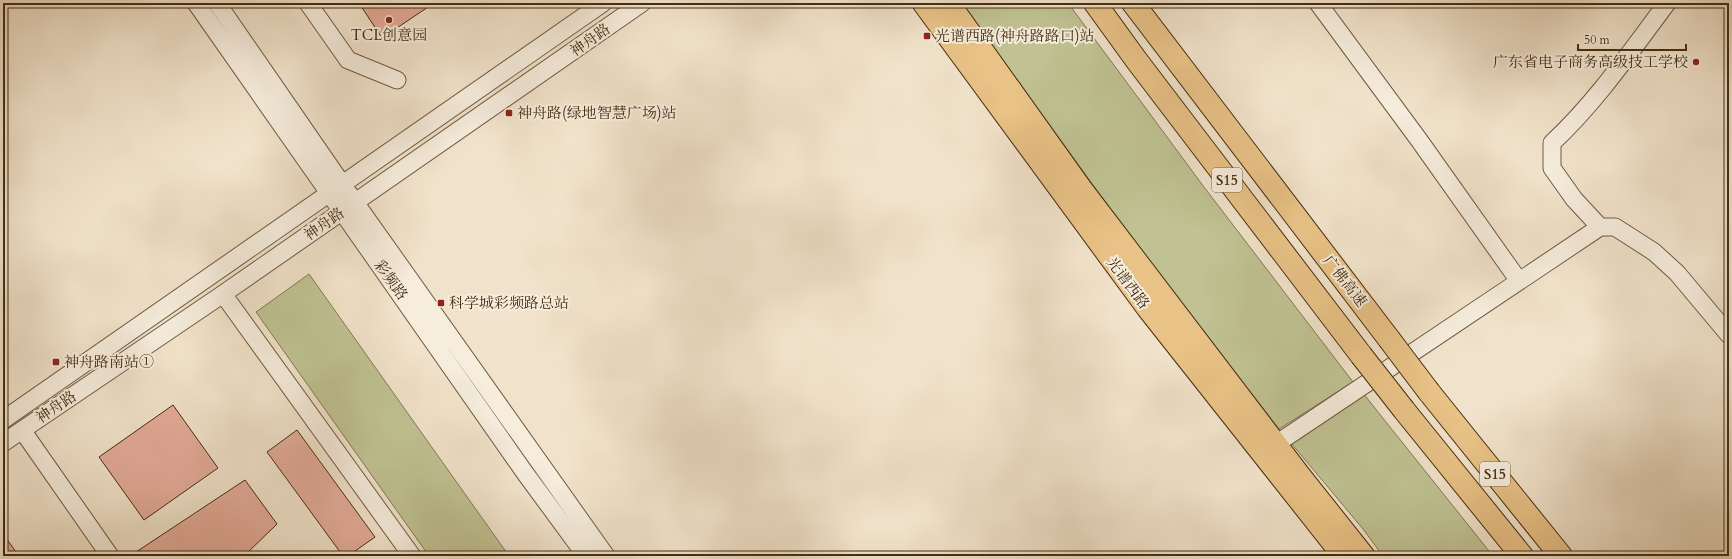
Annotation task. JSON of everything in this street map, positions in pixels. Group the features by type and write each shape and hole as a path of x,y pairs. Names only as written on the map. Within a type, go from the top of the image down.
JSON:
{"highway":[{"name":"S15","path":"1094,3 1361,355 1522,556"},
{"name":"广佛高速","path":"1133,3 1429,392 1561,556"}],"main road":[{"name":"光谱西路","path":"923,3 1147,308 1343,556"},
{"path":"948,3 1081,188 1276,444 1364,556"}],"street":[{"name":"彩频路","path":"196,3 335,188 606,556"},
{"path":"308,3 348,60 397,80"},
{"name":"神舟路","path":"3,420 603,3"},
{"name":"神舟路","path":"3,443 223,294 642,3"},
{"path":"1318,3 1419,140 1519,281"},
{"path":"1600,227 1574,199 1552,168 1552,143 1567,129 1594,98 1667,3"},
{"name":"彩频路","path":"223,5 335,188"},
{"name":"彩频路","path":"349,207 418,318 525,473 586,556"},
{"path":"1276,444 1600,227 1615,227 1654,252 1678,273 1729,334"},
{"path":"223,294 412,556"},
{"path":"22,430 110,556"}],"green space":[{"path":"961,3 1068,3 1204,187 1353,382 1279,429 1151,265"},
{"path":"309,274 509,556 429,556 256,312"},
{"path":"1363,393 1493,556 1383,556 1363,529 1291,443"}],"building":[{"name":"TCL创意园","path":"359,3 434,3 382,38"},
{"path":"173,405 218,468 144,520 99,457"},
{"path":"297,430 375,537 348,556 343,556 267,452"},
{"path":"245,480 277,524 244,556 130,556"},
{"path":"3,534 19,556 3,556"}],"place":[{"name":"TCL创意园","path":"389,20"},
{"name":"光谱西路(神舟路路口)站","path":"927,36"},
{"name":"广东省电子商务高级技工学校","path":"1696,62"},
{"name":"神舟路(绿地智慧广场)站","path":"509,113"},
{"name":"科学城彩频路总站","path":"441,303"},
{"name":"神舟路南站①","path":"56,362"}]}
